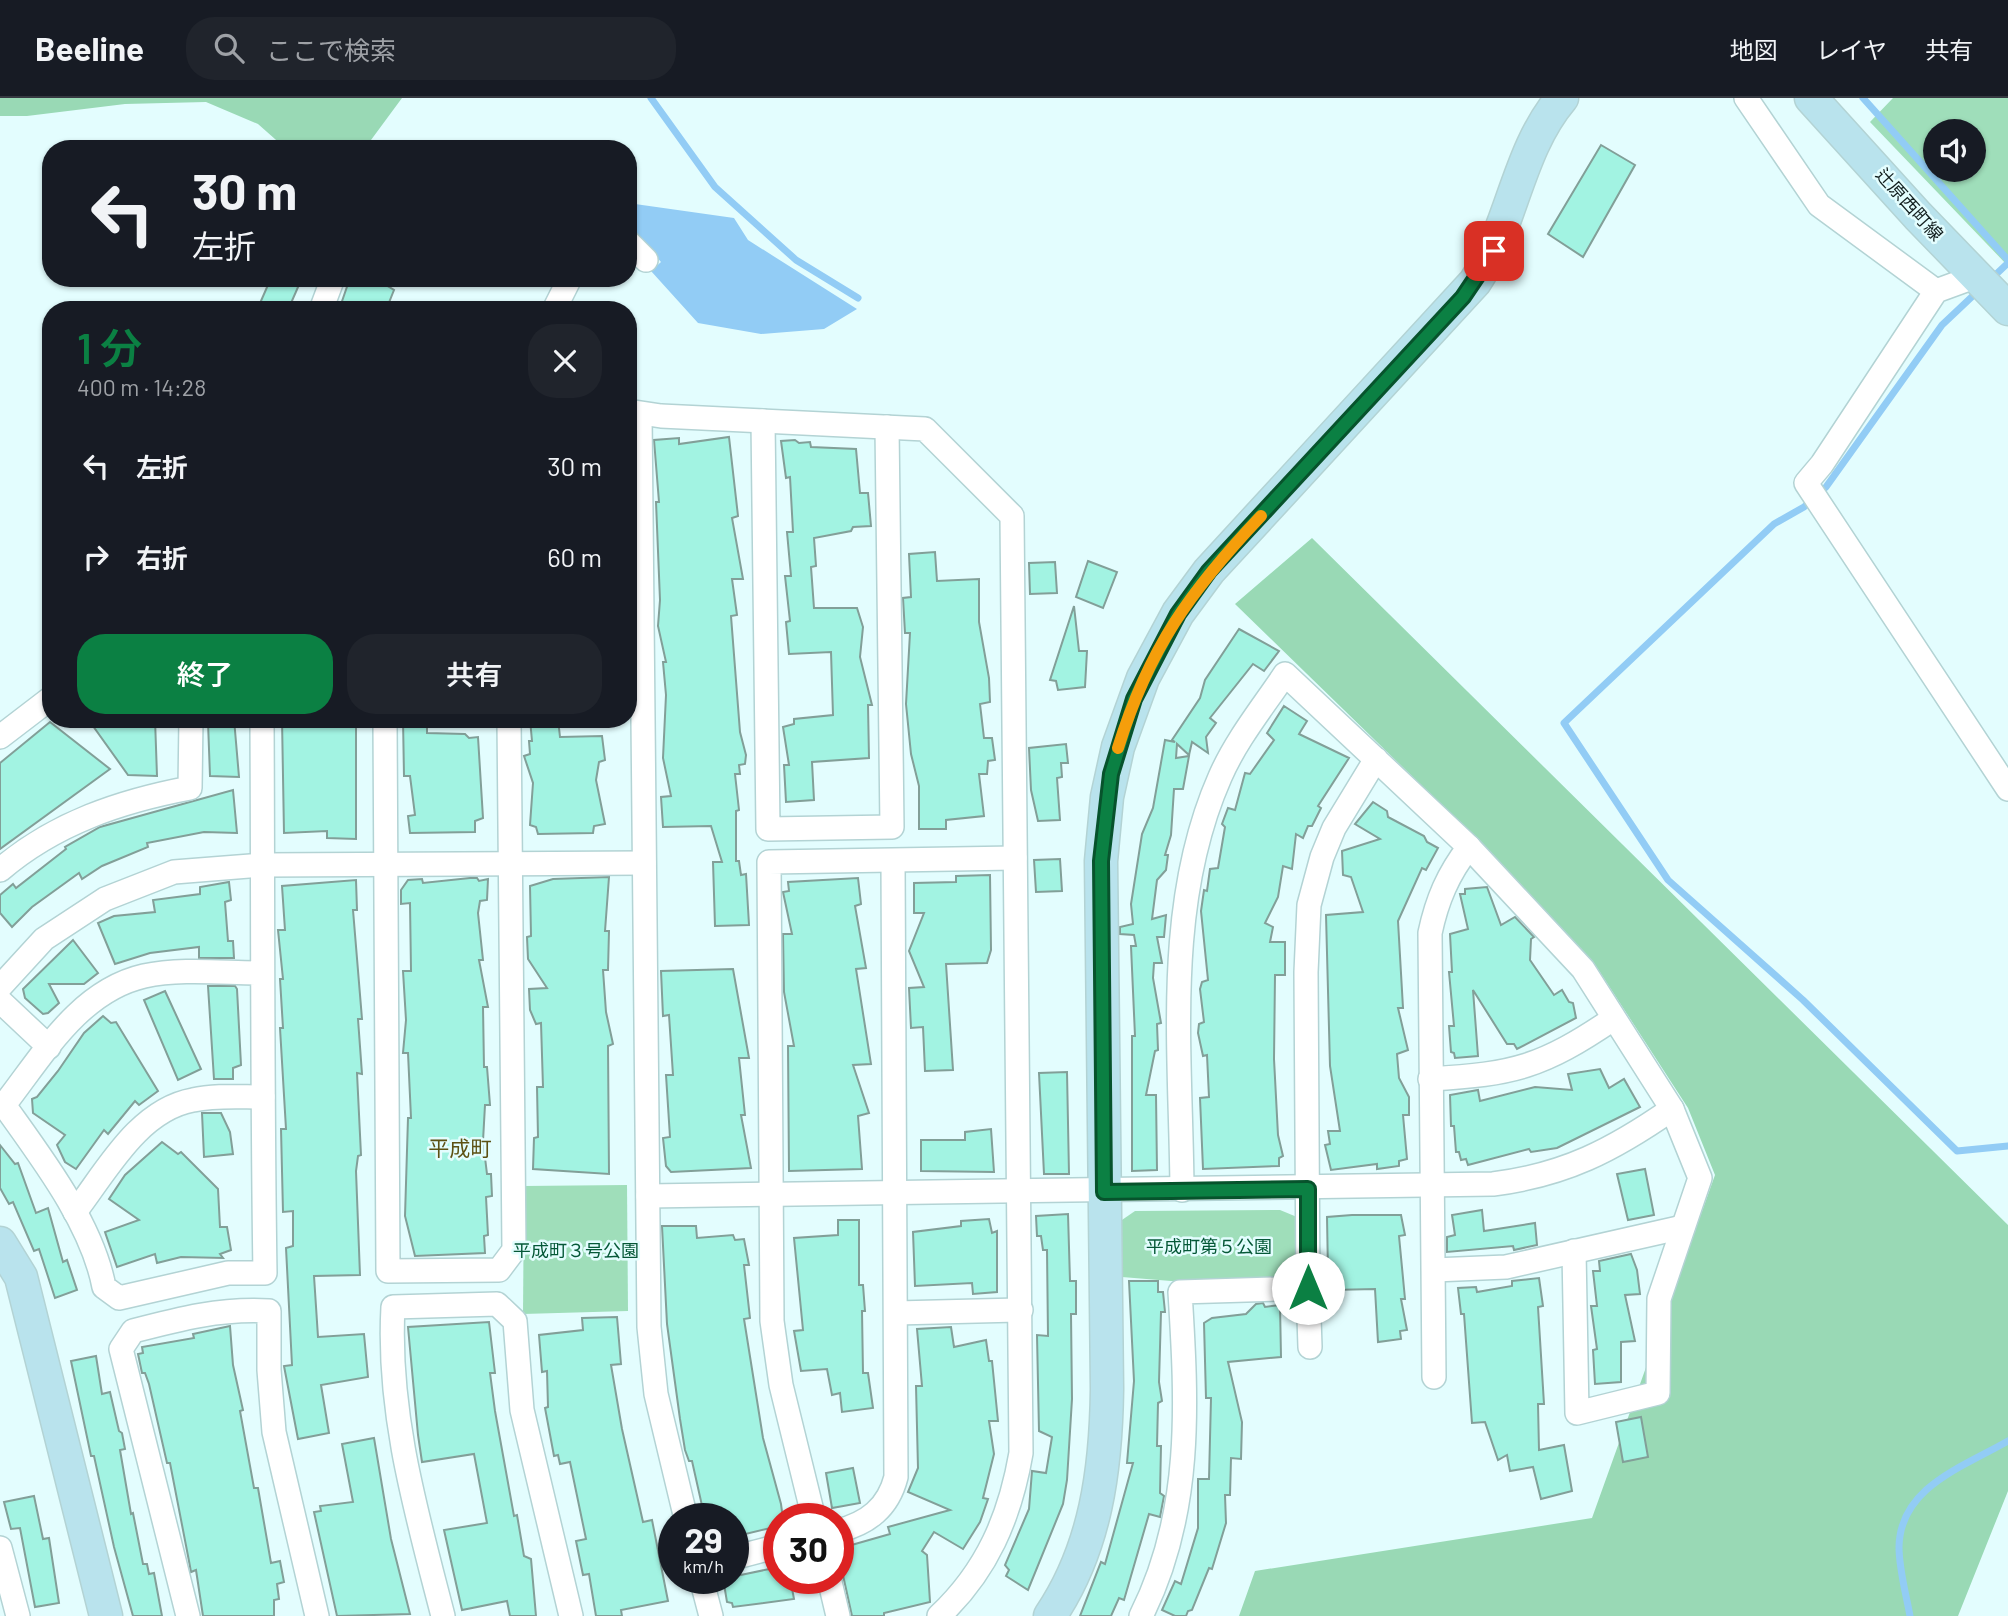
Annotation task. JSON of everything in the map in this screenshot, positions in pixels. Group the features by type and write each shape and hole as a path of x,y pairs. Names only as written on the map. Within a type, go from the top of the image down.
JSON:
{"street":[{"path":"1050,1616 1088,1538 1104,1469 1107,1389 1103,829 1118,747 1143,678 1178,614 1209,571 1475,282 1501,235 1531,147 1562,98"},
{"path":"1746,98 1819,205 1936,291 1990,290"},
{"name":"辻原西町線","path":"1811,98 1918,216 1990,290"},
{"path":"637,251 646,260"},
{"path":"1936,291 1822,464 1806,483 2008,789"},
{"path":"637,413 925,429 1012,516 1021,1453 1011,1500 982,1566 939,1616"},
{"path":"763,421 768,828 892,827 887,427"},
{"path":"637,548 651,1359 664,1435 682,1503"},
{"path":"1182,1190 1181,931 1196,844 1221,775 1234,749 1285,674 1469,847 1583,969 1672,1109 1700,1178 1659,1299 1658,1392 1577,1413 1574,1251"},
{"path":"0,737 42,705"},
{"path":"0,870 55,831 108,807 190,788 191,728"},
{"path":"262,728 265,1273 228,1273 119,1298 104,1287 102,1275 75,1212 4,1105 49,1047 91,1000 130,981 163,974 262,973"},
{"path":"385,728 388,1271 499,1270 514,1250 509,728"},
{"path":"1310,1347 1306,972 1309,905 1322,857 1334,828 1377,760"},
{"path":"1434,1377 1430,933 1440,893 1452,868 1469,847"},
{"path":"810,1503 774,1346 769,862 1015,858"},
{"path":"854,1525 868,1520 882,1507 893,1489 897,1464 893,861"},
{"path":"0,987 44,939 105,899 174,872 263,865 644,863"},
{"path":"0,1001 49,1047"},
{"path":"1430,1079 1488,1075 1533,1065 1572,1047 1614,1019"},
{"path":"75,1212 141,1128 155,1115 195,1099 262,1097"},
{"path":"648,1196 771,1192 1104,1192 1432,1187 1511,1182 1572,1167 1599,1155 1672,1109"},
{"path":"1434,1270 1506,1267 1683,1227"},
{"path":"0,1243 21,1277 106,1616"},
{"path":"1141,1616 1171,1539 1181,1491 1185,1402 1180,1292 1308,1288"},
{"path":"443,1616 403,1454 392,1330 393,1307 497,1304 515,1321 522,1410 571,1616"},
{"path":"188,1616 121,1349 133,1331 201,1314 239,1309 269,1311 269,1379 274,1432 317,1616"},
{"path":"896,1313 1021,1310"},
{"path":"0,1548 18,1616"},
{"path":"705,1594 711,1616"},
{"path":"833,1594 838,1616"}],"green space":[{"path":"0,98 402,98 371,140 276,140 258,124 206,102 125,104 27,116 0,116"},
{"path":"1893,98 2008,98 2008,266 1928,182 1986,182 1986,119 1923,119 1923,177 1870,122"},
{"path":"1312,538 2008,1225 2008,1491 1958,1616 1239,1616 1255,1571 1592,1518 1715,1175 1688,1108 1594,963 1490,852 1235,604"},
{"name":"平成町３号公園","path":"627,1185 628,1311 523,1314 524,1186"},
{"name":"平成町第５公園","path":"1280,1210 1297,1217 1299,1267 1281,1279 1171,1281 1122,1277 1119,1222 1135,1211"}],"water":[{"path":"637,204 734,218 748,240 857,309 824,329 761,334 698,323 651,271 661,262 637,234"}],"building":[{"path":"1601,145 1635,165 1583,257 1548,234"},
{"path":"267,287 298,287 292,301 261,301"},
{"path":"347,287 389,287 394,290 390,301 342,301"},
{"path":"729,437 738,516 732,518 743,579 732,579 737,615 731,616 740,732 746,755 745,764 739,765 740,774 735,774 739,810 736,811 736,861 739,861 741,875 746,874 749,925 715,926 713,862 722,862 711,826 663,827 661,797 671,796 663,758 666,695 663,662 666,662 658,626 660,600 656,502 659,502 654,440 679,438 679,444"},
{"path":"795,440 799,443 810,442 811,447 856,449 860,493 868,493 871,526 853,527 851,531 814,538 816,566 811,567 814,608 857,608 863,627 860,657 872,705 868,705 869,758 812,762 814,800 786,802 784,765 789,765 783,727 794,724 794,719 833,715 831,652 789,654 786,622 790,621 785,576 791,576 787,532 793,532 790,477 786,478 781,441"},
{"path":"935,552 937,581 979,579 979,622 989,678 990,702 980,704 984,738 992,738 995,760 988,761 987,774 979,774 984,816 946,820 946,829 919,829 919,786 911,754 906,704 910,633 905,633 903,598 911,597 909,554"},
{"path":"1088,561 1117,572 1103,608 1076,597"},
{"path":"1055,562 1057,593 1030,594 1029,563"},
{"path":"1074,606 1079,651 1087,651 1085,687 1058,690 1056,681 1050,680"},
{"path":"1239,629 1279,651 1264,671 1253,664 1210,718 1216,723 1206,737 1208,753 1192,742 1189,755 1177,744 1176,758 1189,756 1183,789 1174,789 1171,835 1165,855 1168,855 1166,870 1157,880 1152,919 1166,915 1164,937 1157,937 1162,963 1154,963 1153,978 1161,1023 1157,1024 1158,1050 1155,1051 1146,1095 1156,1095 1157,1170 1132,1171 1132,1036 1135,1036 1131,946 1136,946 1134,935 1120,934 1120,927 1133,924 1131,904 1142,834 1153,808 1165,740 1175,742 1172,740 1200,698 1205,680"},
{"path":"1284,706 1307,721 1299,734 1349,758 1318,806 1321,808 1312,826 1308,826 1303,838 1296,834 1292,869 1283,866 1278,897 1265,923 1273,927 1270,942 1285,942 1285,975 1275,975 1274,1059 1278,1135 1283,1156 1279,1158 1279,1166 1203,1169 1200,1098 1209,1097 1207,1055 1203,1056 1198,1033 1199,1024 1204,1022 1200,989 1202,982 1208,980 1201,911 1204,890 1207,891 1210,869 1218,868 1225,827 1222,824 1228,808 1235,810 1245,773 1250,774 1274,740 1267,733"},
{"path":"43,728 58,728 110,769 0,849 0,763"},
{"path":"94,728 155,728 157,776 128,775"},
{"path":"208,728 235,728 239,777 210,776"},
{"path":"282,728 356,728 356,839 327,838 327,831 284,833"},
{"path":"403,728 427,728 427,733 478,737 483,818 475,821 475,832 410,833 408,816 415,815 410,776 404,776"},
{"path":"531,728 559,728 560,737 602,736 605,760 599,762 596,780 605,824 594,826 593,833 538,834 536,827 530,825 533,783 524,756 530,754 529,741 532,741"},
{"path":"1066,744 1068,763 1061,763 1062,777 1057,778 1060,820 1038,821 1031,790 1029,748"},
{"path":"233,790 237,833 204,832 147,843 148,847 102,866 82,879 79,873 32,907 12,927 0,913 0,895 13,884 16,888 66,849 65,847 100,827"},
{"path":"1373,802 1387,811 1388,817 1424,836 1427,842 1438,848 1426,870 1422,868 1398,921 1403,1008 1398,1008 1408,1050 1397,1054 1399,1078 1409,1097 1409,1115 1403,1115 1407,1159 1399,1161 1399,1166 1377,1169 1377,1164 1331,1170 1325,1145 1330,1144 1328,1131 1340,1131 1330,1066 1326,915 1363,912 1351,877 1343,875 1342,851 1380,839 1355,824"},
{"path":"1060,859 1062,891 1036,892 1034,860"},
{"path":"990,875 991,950 987,963 946,964 953,1070 925,1071 923,1027 911,1028 909,988 924,987 909,951 924,913 914,913 914,883 956,882 956,876"},
{"path":"609,877 605,931 609,931 608,970 603,970 606,1012 613,1044 608,1046 609,1174 533,1169 534,1138 538,1137 537,1087 543,1087 541,1023 536,1024 530,1010 529,989 547,988 528,959 527,937 531,936 530,886 553,879"},
{"path":"477,878 479,881 488,879 487,900 480,901 478,913 483,960 479,960 488,1007 483,1007 484,1067 487,1067 490,1105 485,1105 483,1141 487,1174 491,1174 492,1196 486,1197 488,1235 484,1236 485,1253 415,1256 405,1216 408,1118 411,1118 408,1053 403,1053 406,1020 403,971 411,971 410,903 401,904 401,890 408,880 422,879 423,883"},
{"path":"858,878 861,904 855,906 866,968 856,969 871,1064 853,1065 869,1113 858,1116 862,1169 789,1171 788,1046 794,1046 784,992 783,934 792,934 783,892 789,891 788,882"},
{"path":"356,880 357,910 353,910 362,1019 358,1019 362,1074 357,1073 361,1155 358,1156 356,1171 360,1275 314,1276 318,1337 364,1334 368,1377 321,1385 329,1433 298,1439 284,1366 292,1365 286,1248 293,1246 293,1211 283,1212 281,1129 286,1129 280,1028 283,1028 280,979 283,979 278,930 285,930 282,886"},
{"path":"229,882 231,900 225,902 228,941 233,941 234,958 199,958 199,947 150,953 115,964 98,923 114,916 155,912 153,900 200,894 200,887"},
{"path":"1487,887 1501,925 1515,917 1534,937 1531,939 1530,960 1554,995 1562,990 1569,1002 1573,1003 1576,1018 1517,1049 1514,1044 1507,1044 1473,990 1478,1056 1455,1058 1451,1052 1449,1026 1454,1026 1449,972 1452,972 1450,934 1468,929 1460,894 1465,894 1465,889"},
{"path":"73,940 98,973 84,984 49,984 59,1003 43,1014 25,998 23,989"},
{"path":"733,969 749,1058 739,1058 745,1115 741,1115 751,1168 671,1172 666,1166 663,1138 670,1137 666,1075 673,1075 669,1015 663,1016 661,971"},
{"path":"208,986 235,986 237,989 241,1065 233,1068 233,1079 214,1079"},
{"path":"165,991 201,1069 178,1080 144,1000"},
{"path":"103,1016 111,1023 116,1022 158,1091 139,1105 135,1101 108,1134 104,1130 76,1169 65,1162 57,1145 65,1135 33,1113 32,1099 37,1097 58,1071 84,1033"},
{"path":"1600,1069 1609,1088 1624,1079 1640,1107 1557,1148 1531,1152 1529,1149 1468,1165 1466,1159 1461,1160 1459,1152 1456,1152 1454,1126 1451,1126 1450,1095 1478,1090 1480,1101 1535,1087 1572,1090 1568,1074"},
{"path":"1067,1072 1069,1174 1044,1174 1039,1073"},
{"path":"202,1113 221,1113 230,1132 233,1154 204,1157"},
{"path":"991,1129 994,1172 921,1171 921,1140 965,1140 965,1132"},
{"path":"162,1142 178,1154 181,1152 218,1189 220,1227 227,1227 231,1250 220,1254 223,1258 181,1257 157,1263 155,1254 117,1267 105,1232 139,1220 109,1199 125,1175"},
{"path":"0,1145 15,1164 18,1163 36,1213 48,1208 63,1262 67,1260 77,1290 55,1298 39,1249 34,1251 13,1202 9,1204 0,1188"},
{"path":"1645,1169 1654,1215 1628,1220 1617,1174"},
{"path":"1482,1210 1484,1231 1535,1223 1537,1245 1514,1250 1513,1246 1447,1252 1447,1237 1455,1235 1452,1215"},
{"path":"1068,1214 1070,1281 1076,1281 1076,1314 1071,1314 1072,1399 1067,1480 1063,1504 1028,1590 1006,1576 1009,1570 1005,1565 1029,1509 1032,1471 1046,1473 1052,1437 1039,1431 1037,1335 1048,1336 1047,1250 1043,1250 1041,1236 1037,1236 1036,1216"},
{"path":"1401,1215 1405,1235 1399,1236 1405,1299 1401,1299 1407,1330 1400,1331 1401,1339 1378,1342 1375,1289 1332,1290 1328,1273 1327,1217"},
{"path":"989,1219 992,1233 997,1231 997,1292 973,1294 972,1283 915,1286 913,1232 961,1226 961,1221"},
{"path":"838,1220 859,1220 859,1285 863,1285 865,1311 862,1311 863,1373 868,1373 873,1408 842,1412 840,1393 832,1395 827,1369 801,1371 794,1331 803,1330 794,1238 838,1235"},
{"path":"662,1226 696,1226 697,1238 733,1235 735,1240 744,1239 749,1265 744,1265 750,1318 744,1319 763,1438 781,1503 763,1503 763,1530 749,1533 749,1503 701,1503 692,1461 689,1461 685,1450 667,1324"},
{"path":"1631,1254 1637,1270 1640,1294 1625,1295 1635,1341 1621,1342 1621,1382 1595,1384 1593,1350 1597,1349 1591,1306 1597,1306 1593,1271 1600,1271 1599,1261"},
{"path":"1539,1278 1543,1306 1538,1307 1544,1404 1538,1404 1539,1450 1564,1445 1572,1491 1541,1499 1533,1467 1510,1471 1507,1455 1498,1460 1485,1422 1472,1423 1464,1314 1461,1314 1458,1288 1476,1287 1477,1292 1512,1286 1512,1281"},
{"path":"1129,1281 1158,1281 1158,1292 1163,1292 1165,1312 1161,1312 1159,1382 1162,1401 1158,1403 1157,1446 1161,1446 1160,1493 1164,1496 1160,1517 1149,1514 1124,1600 1119,1598 1111,1616 1080,1616 1101,1562 1105,1564 1133,1463 1127,1463 1134,1381"},
{"path":"1263,1303 1265,1307 1280,1305 1281,1357 1228,1362 1242,1422 1241,1459 1231,1458 1230,1495 1225,1495 1226,1523 1212,1569 1209,1568 1192,1610 1188,1611 1186,1616 1175,1616 1162,1610 1175,1581 1181,1584 1198,1528 1198,1479 1209,1479 1211,1398 1206,1398 1204,1323 1212,1318 1246,1314 1256,1304"},
{"path":"617,1317 621,1364 611,1365 622,1429 643,1522 652,1520 658,1550 658,1594 667,1594 668,1601 621,1610 622,1616 596,1616 589,1574 583,1575 576,1541 586,1539 570,1462 560,1464 558,1455 554,1456 545,1408 548,1407 547,1371 542,1372 539,1335 583,1330 582,1318"},
{"path":"489,1322 495,1373 490,1373 495,1411 514,1516 517,1515 524,1556 531,1559 536,1616 510,1616 507,1601 462,1610 444,1530 487,1523 474,1454 422,1462 408,1327"},
{"path":"230,1326 233,1365 243,1410 240,1411 254,1488 258,1488 271,1563 280,1561 284,1582 277,1584 279,1599 274,1600 274,1616 203,1616 196,1570 191,1572 170,1463 167,1463 149,1384 145,1373 142,1373 138,1354 143,1353 142,1347 194,1338 193,1334"},
{"path":"951,1327 954,1347 986,1340 989,1361 992,1361 998,1421 989,1421 994,1454 983,1498 988,1499 980,1522 963,1549 934,1532 922,1551 927,1555 930,1602 884,1613 884,1616 852,1616 847,1594 854,1594 854,1544 890,1534 888,1527 950,1510 908,1492 918,1468 916,1386 922,1386 917,1329"},
{"path":"96,1356 102,1394 110,1392 119,1431 122,1433 125,1449 120,1450 131,1514 133,1513 143,1564 147,1564 149,1574 154,1573 162,1616 133,1616 114,1547 71,1361"},
{"path":"1641,1417 1648,1457 1623,1462 1616,1422"},
{"path":"374,1438 391,1539 410,1614 337,1616 314,1512 321,1511 320,1506 353,1502 342,1444"},
{"path":"853,1468 860,1503 831,1503 826,1473"},
{"path":"34,1496 43,1539 49,1538 59,1603 35,1607 20,1528 11,1529 4,1502"},
{"path":"763,1570 763,1594 793,1594 794,1599 733,1607 732,1603 727,1602 726,1594 749,1594 749,1573"}],"waterway":[{"path":"651,98 715,187 796,260 858,298"},
{"path":"1863,98 2008,260"},
{"path":"1990,280 2008,263"},
{"path":"1978,291 1942,325 1826,487 1804,507 1774,524 1564,723 1668,880 1803,1000 1957,1151 2008,1146"},
{"path":"1910,1616 1901,1573 1899,1547 1902,1526 1910,1509 1937,1481 2008,1441"}],"slow traffic":[{"path":"1118,748 1143,678 1178,614 1209,571 1261,516"}],"district":[{"name":"平成町","path":"460,1147"}],"route":[{"path":"1308,1288 1308,1189 1104,1192 1101,861 1111,774 1143,678 1153,656 1192,593 1209,571 1463,297 1494,251"}]}
